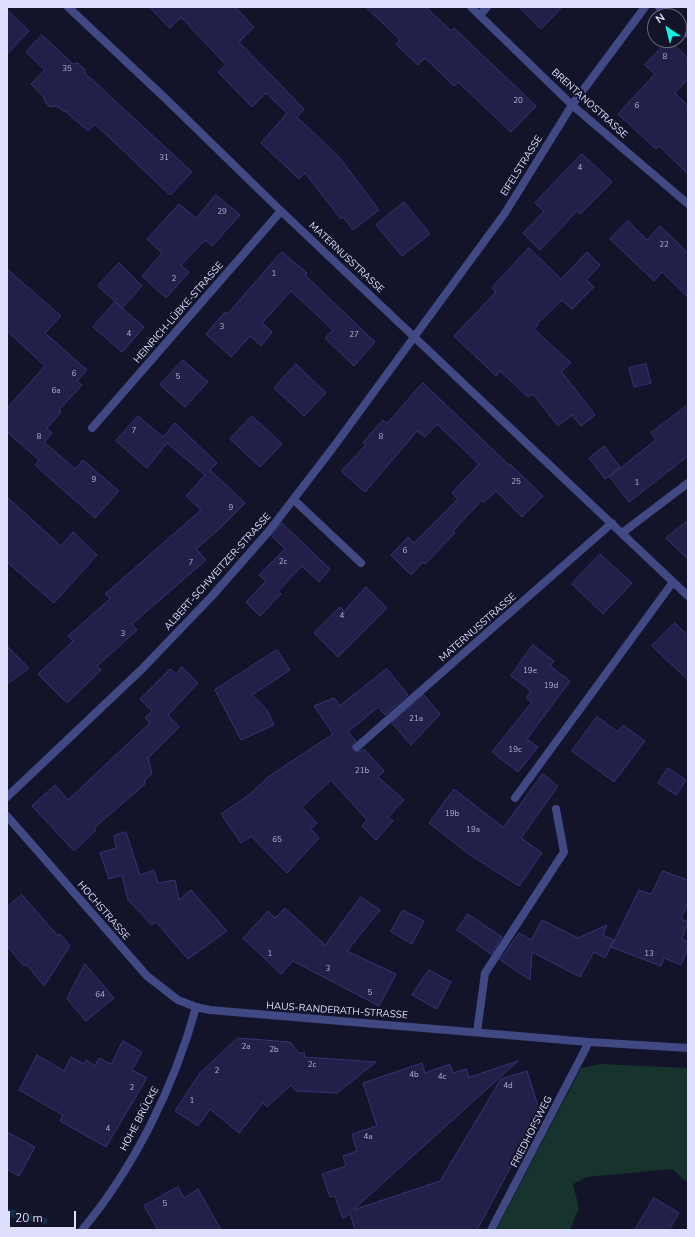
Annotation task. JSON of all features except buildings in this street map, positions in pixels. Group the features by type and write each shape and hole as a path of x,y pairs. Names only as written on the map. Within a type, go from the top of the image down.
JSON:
{"street":[{"name":"MATERNUSSTRASSE","path":"68,7 688,596"},
{"name":"BRENTANOSTRASSE","path":"472,7 572,105 688,204"},
{"path":"480,15 487,7"},
{"name":"EIFELSTRASSE","path":"415,335 505,213 572,105 646,7"},
{"name":"HEINRICH-LÜBKE-STRASSE","path":"92,428 281,210"},
{"name":"ALBERT-SCHWEITZER-STRASSE","path":"7,797 173,638 241,564 294,500 415,335"},
{"path":"622,533 688,483"},
{"path":"294,500 361,563"},
{"name":"MATERNUSSTRASSE","path":"357,747 612,523"},
{"path":"515,798 673,582"},
{"path":"477,1032 485,973 564,852 556,808"},
{"name":"HOCHSTRASSE","path":"7,816 147,976 169,994 196,1007"},
{"name":"HAUS-RANDERATH-STRASSE","path":"196,1007 267,1016 589,1042 688,1048"},
{"name":"HOHE BRÜCKE","path":"82,1230 97,1212 122,1175 155,1114 178,1064 188,1037 196,1007"},
{"name":"FRIEDHOFSWEG","path":"491,1230 589,1042"}],"green space":[{"path":"601,1064 688,1068 688,1183 672,1169 587,1177 573,1184 579,1208 570,1230 496,1230 581,1068"}],"waterway":[{"path":"7,1212 44,1221"}]}
